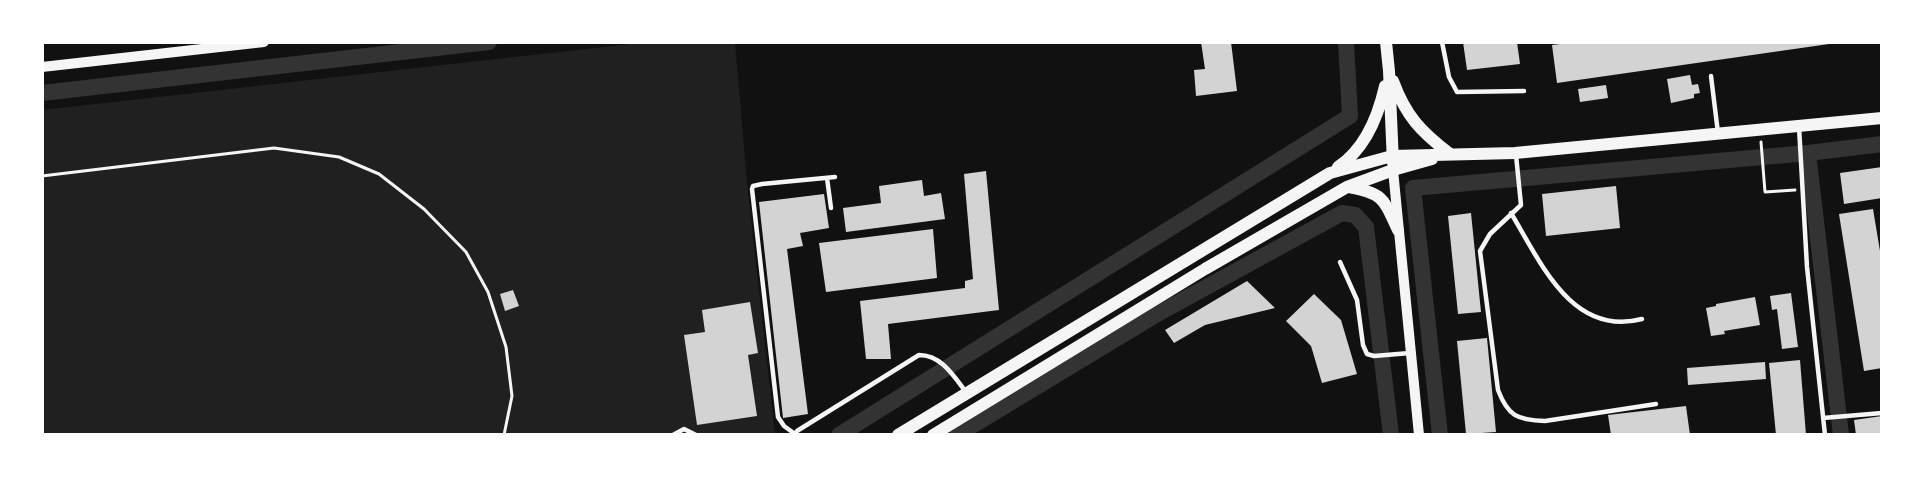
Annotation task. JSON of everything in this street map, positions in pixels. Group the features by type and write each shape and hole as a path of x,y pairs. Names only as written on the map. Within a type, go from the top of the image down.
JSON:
{"main road":[{"path":"1386,42 1393,170"},
{"path":"1389,71 1401,102 1417,127 1450,154"},
{"path":"898,435 1353,157 1380,108 1389,71"},
{"path":"1330,173 1392,156 1450,154 1516,159 1718,127 1798,125 1882,117"},
{"path":"933,435 1205,269 1347,187 1393,170 1450,154"},
{"path":"1347,187 1376,194 1388,207 1398,230"}],"street":[{"path":"42,67 264,42"},
{"path":"1393,170 1419,435"}],"lane":[{"path":"1442,42 1449,77 1457,92 1524,91"},
{"path":"1711,76 1718,127"},
{"path":"1798,125 1807,267 1825,435"},
{"path":"1516,159 1521,205 1490,234 1480,251 1498,390 1503,403 1509,412 1529,421 1545,421 1656,404"},
{"path":"835,177 762,184 753,186 752,189 778,417 784,426 795,435 807,425 919,355 928,355 944,365 968,394"},
{"path":"827,178 831,208"},
{"path":"1511,213 1534,252 1562,293 1572,303 1591,315 1610,322 1624,323 1642,319"},
{"path":"1340,262 1357,300 1363,345 1367,354 1374,356 1410,353"},
{"path":"1824,418 1882,413"},
{"path":"673,435 684,429 696,435"}],"path":[{"path":"42,176 274,148 339,157 379,174 424,209 466,252 488,292 506,346 512,396 504,435"},
{"path":"1761,150 1765,192 1803,189"}],"shaded area":[{"path":"648,42 735,42 747,183 775,435 42,435 42,110"}],"building":[{"path":"1201,42 1231,42 1237,91 1196,96 1194,70 1205,69"},
{"path":"1463,42 1517,42 1520,64 1467,70"},
{"path":"1576,42 1836,43 1557,83 1552,45"},
{"path":"1690,75 1692,85 1698,84 1700,93 1694,94 1694,98 1671,103 1667,79"},
{"path":"1606,85 1608,98 1580,102 1578,89"},
{"path":"1882,167 1882,198 1844,204 1840,173"},
{"path":"986,171 999,310 888,324 891,359 866,359 860,301 965,288 965,281 973,279 964,174"},
{"path":"922,180 924,196 941,193 945,219 846,232 843,208 881,203 879,186"},
{"path":"1616,186 1620,228 1546,236 1542,194"},
{"path":"824,194 829,228 800,233 803,246 787,249 808,414 783,418 759,202"},
{"path":"1873,209 1882,263 1882,368 1864,371 1839,214"},
{"path":"1471,213 1481,312 1458,314 1448,216"},
{"path":"933,229 937,278 826,292 819,243"},
{"path":"1247,281 1275,308 1205,325 1174,343 1165,330"},
{"path":"513,290 519,306 505,311 500,294"},
{"path":"1791,293 1798,347 1782,349 1777,309 1772,310 1770,296"},
{"path":"1314,294 1341,320 1357,374 1322,383 1311,346 1286,321"},
{"path":"1755,297 1760,325 1724,331 1725,334 1711,336 1706,308"},
{"path":"750,302 758,353 748,355 757,416 697,425 684,335 705,332 702,310"},
{"path":"1487,338 1496,432 1466,434 1457,341"},
{"path":"1800,360 1806,435 1776,435 1769,363"},
{"path":"1765,362 1766,379 1688,385 1687,368"},
{"path":"1686,406 1690,435 1611,435 1608,415"},
{"path":"1882,416 1882,435 1856,435 1854,420"}],"waterway":[{"path":"42,93 489,42"},
{"path":"839,435 1350,116 1346,42"},
{"path":"1841,435 1808,153 1882,144"},
{"path":"1440,435 1413,188 1808,153"},
{"path":"957,435 1159,313 1342,213 1355,215 1366,227 1391,435"}]}
